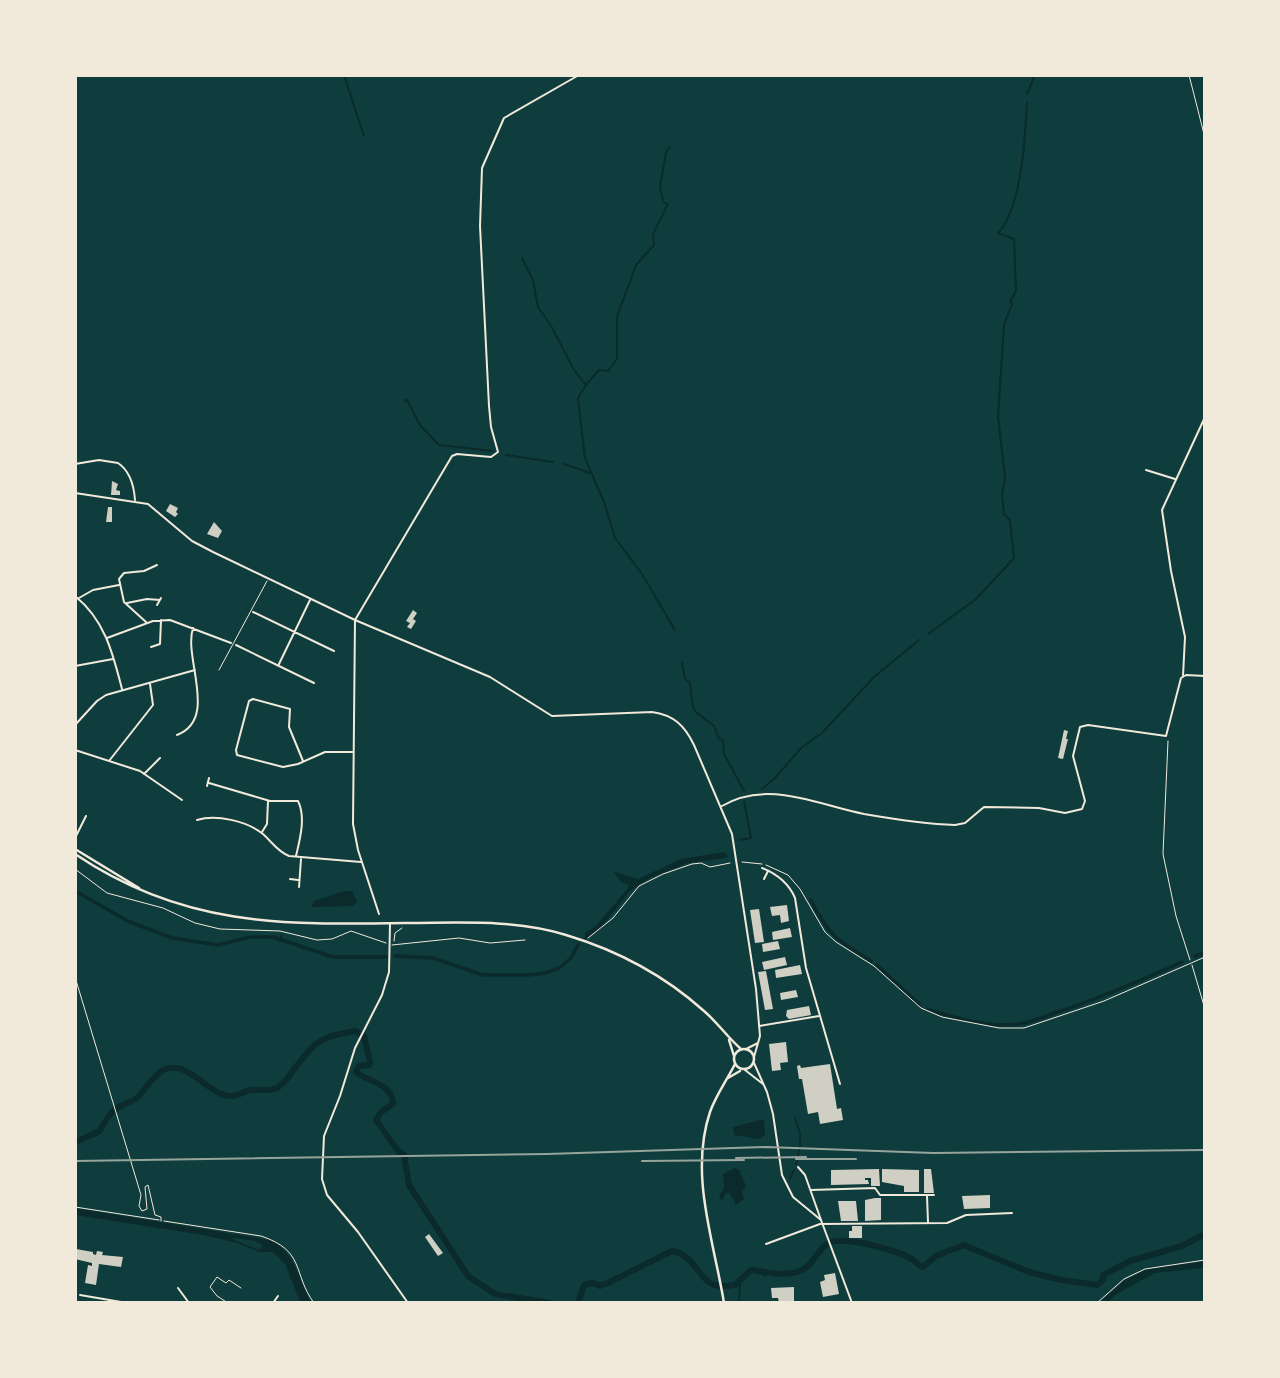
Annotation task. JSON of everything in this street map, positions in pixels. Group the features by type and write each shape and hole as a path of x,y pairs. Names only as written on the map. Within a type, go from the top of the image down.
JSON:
{"main road":[{"path":"75,849 139,888"},
{"path":"75,854 116,879 139,888 194,909 246,920 302,924 512,924 551,931 587,942 631,961 672,986 712,1018 741,1049 747,1049 754,1057 751,1068 728,1078"},
{"path":"724,1303 707,1218 702,1164 711,1109 735,1065 728,1037"},
{"path":"734,1056 741,1049"},
{"path":"735,1065 743,1070"}],"street":[{"path":"379,914 353,824 355,620 452,456 457,454 491,457 498,452 489,406 480,226 482,168 504,118 579,75"},
{"path":"721,807 740,797 782,795 818,801 865,814 955,825 965,822 978,809 987,806 1037,807 1059,813 1073,813 1082,809 1085,801 1073,757 1081,726 1162,737 1167,735 1183,676 1185,637 1162,517 1165,502 1205,416"},
{"path":"75,464 99,460 122,465 132,482 135,501"},
{"path":"1146,470 1175,480"},
{"path":"75,493 135,501 156,509 197,543 355,620 490,677 552,716 639,711 660,713 681,723 688,732 732,834 759,1026 759,1043 754,1057"},
{"path":"147,623 126,604 119,579 124,573 157,565"},
{"path":"119,585 93,590 77,598 93,613 107,638 122,690"},
{"path":"126,604 147,598 161,599 158,605"},
{"path":"279,666 311,599"},
{"path":"260,615 262,611"},
{"path":"253,612 334,651"},
{"path":"151,647 160,644 161,620"},
{"path":"107,638 147,623 173,620 230,643"},
{"path":"177,735 190,725 198,709 191,635 193,627"},
{"path":"236,645 314,683"},
{"path":"75,666 114,659"},
{"path":"75,724 106,695 195,670"},
{"path":"1183,676 1205,676"},
{"path":"108,762 153,705 150,682"},
{"path":"303,761 289,727 290,709 253,699 249,701 236,754 279,766 293,765 303,761 328,751 354,752"},
{"path":"75,750 144,774 182,800"},
{"path":"144,774 160,758"},
{"path":"209,778 208,784 268,800 295,799 300,803 301,834 296,857"},
{"path":"261,832 267,824 268,800"},
{"path":"75,838 86,816"},
{"path":"197,820 219,817 261,832 280,851 296,857 362,862"},
{"path":"299,887 301,858"},
{"path":"762,868 786,884 794,898 802,949 840,1084"},
{"path":"764,879 768,870"},
{"path":"290,879 299,880"},
{"path":"377,908 383,906"},
{"path":"390,923 390,965 385,985 359,1040 321,1146 322,1179 327,1195 358,1232 408,1303"},
{"path":"759,1026 820,1016"},
{"path":"747,1049 759,1043"},
{"path":"754,1063 764,1084 779,1144 779,1164 783,1179 791,1194 822,1222"},
{"path":"743,1070 764,1084"},
{"path":"798,1167 805,1175 811,1190 852,1303"},
{"path":"811,1190 877,1189 880,1195 934,1195"},
{"path":"926,1195 928,1223"},
{"path":"766,1244 822,1222 947,1223 969,1215 1012,1213"},
{"path":"178,1288 189,1303"},
{"path":"80,1295 127,1303"},
{"path":"83,1303 85,1296"},
{"path":"273,1303 278,1296"}],"lane":[{"path":"219,670 268,579"},
{"path":"390,945 459,938 490,943 525,940"}],"path":[{"path":"1189,75 1205,138"},
{"path":"1167,735 1163,854 1177,916 1205,1009"},
{"path":"741,862 764,864 786,873 800,889 825,932 874,966 921,1008 942,1017 999,1028 1024,1028 1104,1001 1205,957"},
{"path":"581,936 587,938 614,918 639,886 663,874 692,864 701,863 710,867 733,863"},
{"path":"394,945 395,933 406,927 406,923"},
{"path":"75,977 141,1195 138,1203 140,1209 144,1212 147,1209 145,1187 148,1185 155,1215 160,1216 161,1221"},
{"path":"75,1207 220,1228 275,1240 289,1250 295,1259 314,1303"},
{"path":"1097,1303 1124,1279 1145,1269 1205,1260"},
{"path":"228,1303 210,1287 217,1277 242,1288"},
{"path":"668,1303 687,1303"}],"water":[{"path":"724,852 728,856 726,858 688,863 650,878 629,892 600,929 577,945 628,888 613,871 638,879 681,859"},
{"path":"352,891 357,902 353,906 311,907 314,901"},
{"path":"764,1120 765,1135 759,1139 734,1135 733,1127"},
{"path":"735,1168 739,1170 746,1186 742,1191 744,1199 736,1205 730,1193 726,1193 722,1201 719,1197 724,1188 723,1174"},
{"path":"75,1208 270,1240 292,1260 312,1303 302,1303 285,1264 273,1252 259,1252 263,1246 255,1241 233,1238 233,1242 75,1215"},
{"path":"1205,1261 1203,1268 1155,1273 1115,1295 1107,1303 1099,1303 1124,1281 1147,1269"}],"building":[{"path":"112,481 118,484 116,490 120,491 120,495 111,495"},
{"path":"170,504 178,508 175,517 166,511"},
{"path":"108,507 112,507 112,522 106,522"},
{"path":"214,522 222,531 218,538 207,534"},
{"path":"413,610 417,613 411,629 407,627 410,623 406,621"},
{"path":"1064,730 1068,731 1068,739 1063,759 1058,758"},
{"path":"787,905 789,921 781,923 780,915 772,916 770,907"},
{"path":"759,909 764,942 755,943 750,910"},
{"path":"790,928 792,937 773,940 772,932"},
{"path":"778,941 780,949 763,952 762,944"},
{"path":"785,957 787,965 764,970 762,962"},
{"path":"800,965 802,974 776,978 775,970"},
{"path":"766,971 773,1009 765,1010 758,972"},
{"path":"796,990 798,997 781,1000 780,993"},
{"path":"809,1006 811,1015 789,1019 786,1016 787,1010"},
{"path":"786,1042 788,1062 780,1063 781,1070 772,1071 769,1044"},
{"path":"830,1064 837,1109 841,1108 843,1120 820,1124 818,1112 808,1114 797,1066 800,1065 801,1068"},
{"path":"879,1169 880,1186 871,1186 871,1178 865,1178 869,1184 831,1185 831,1170"},
{"path":"882,1169 919,1170 919,1192 904,1192 904,1186 882,1182"},
{"path":"924,1169 931,1169 934,1193 924,1193"},
{"path":"990,1195 990,1208 964,1209 962,1196"},
{"path":"881,1198 881,1220 865,1221 865,1200"},
{"path":"838,1201 856,1201 858,1221 841,1221"},
{"path":"852,1226 862,1226 862,1238 849,1238"},
{"path":"429,1234 443,1253 438,1256 425,1237"},
{"path":"76,1249 96,1255 97,1251 103,1252 102,1255 123,1257 121,1267 99,1264 96,1285 85,1283 88,1265 92,1266 92,1263 75,1259"},
{"path":"835,1273 839,1294 823,1297 820,1282 825,1280 824,1275"},
{"path":"794,1287 794,1303 779,1303 778,1298 772,1298 771,1288"}],"waterway":[{"path":"344,75 364,136"},
{"path":"1027,94 1035,75"},
{"path":"928,634 976,599 1014,558 1010,520 1004,514 1002,495 1005,477 998,416 1004,325 1016,291 1014,239 998,233 1006,221 1017,190 1027,103"},
{"path":"663,200 660,187 666,152 670,147"},
{"path":"664,203 668,204 653,234 654,245 636,265 617,317 617,359 608,371 599,370 578,398 585,458 604,502 615,538 642,574 675,630"},
{"path":"522,258 533,280 538,307 585,384"},
{"path":"404,401 407,400 420,425 439,445 492,451"},
{"path":"506,455 553,462"},
{"path":"564,464 590,473"},
{"path":"762,789 801,748 822,733 874,677 919,640"},
{"path":"682,662 685,679 690,683 693,707 714,726 719,739 723,740 724,754 744,791"},
{"path":"740,840 751,838 744,801"},
{"path":"75,891 128,921 172,938 218,945 250,937 273,937 333,957 387,957"},
{"path":"811,900 835,936 871,961"},
{"path":"280,940 282,935"},
{"path":"395,956 433,958 483,975 528,975 559,968 571,958 578,945"},
{"path":"1195,956 1205,953"},
{"path":"928,1009 986,1023 1025,1023 1107,994 1182,962"},
{"path":"877,965 919,1004"},
{"path":"75,1142 100,1131 112,1112 137,1098 159,1073 169,1068 187,1071 221,1094 233,1096 251,1090 271,1090 283,1083 318,1042 356,1031 364,1036 370,1062 369,1065 359,1066 356,1072 384,1088 392,1097 393,1104 381,1112 376,1120 398,1151 404,1155 409,1185 468,1276 495,1294 550,1303"},
{"path":"795,1118 800,1133 800,1146"},
{"path":"798,1156 799,1150"},
{"path":"790,1178 794,1170"},
{"path":"578,1303 584,1285 593,1283 600,1286 608,1283 672,1251 686,1257 707,1281 720,1286 735,1285 751,1270 781,1274 800,1271 810,1264 825,1246 836,1241 863,1243 895,1252 923,1267 936,1256 964,1245 1029,1272 1097,1285 1103,1280 1103,1275 1130,1261 1182,1246 1205,1234"},
{"path":"232,1240 259,1251"},
{"path":"739,1303 740,1282"}],"railway":[{"path":"75,1161 547,1154 766,1147 933,1153 1205,1150"},
{"path":"736,1158 806,1157"},
{"path":"796,1159 856,1159"},
{"path":"642,1161 744,1160"}]}
